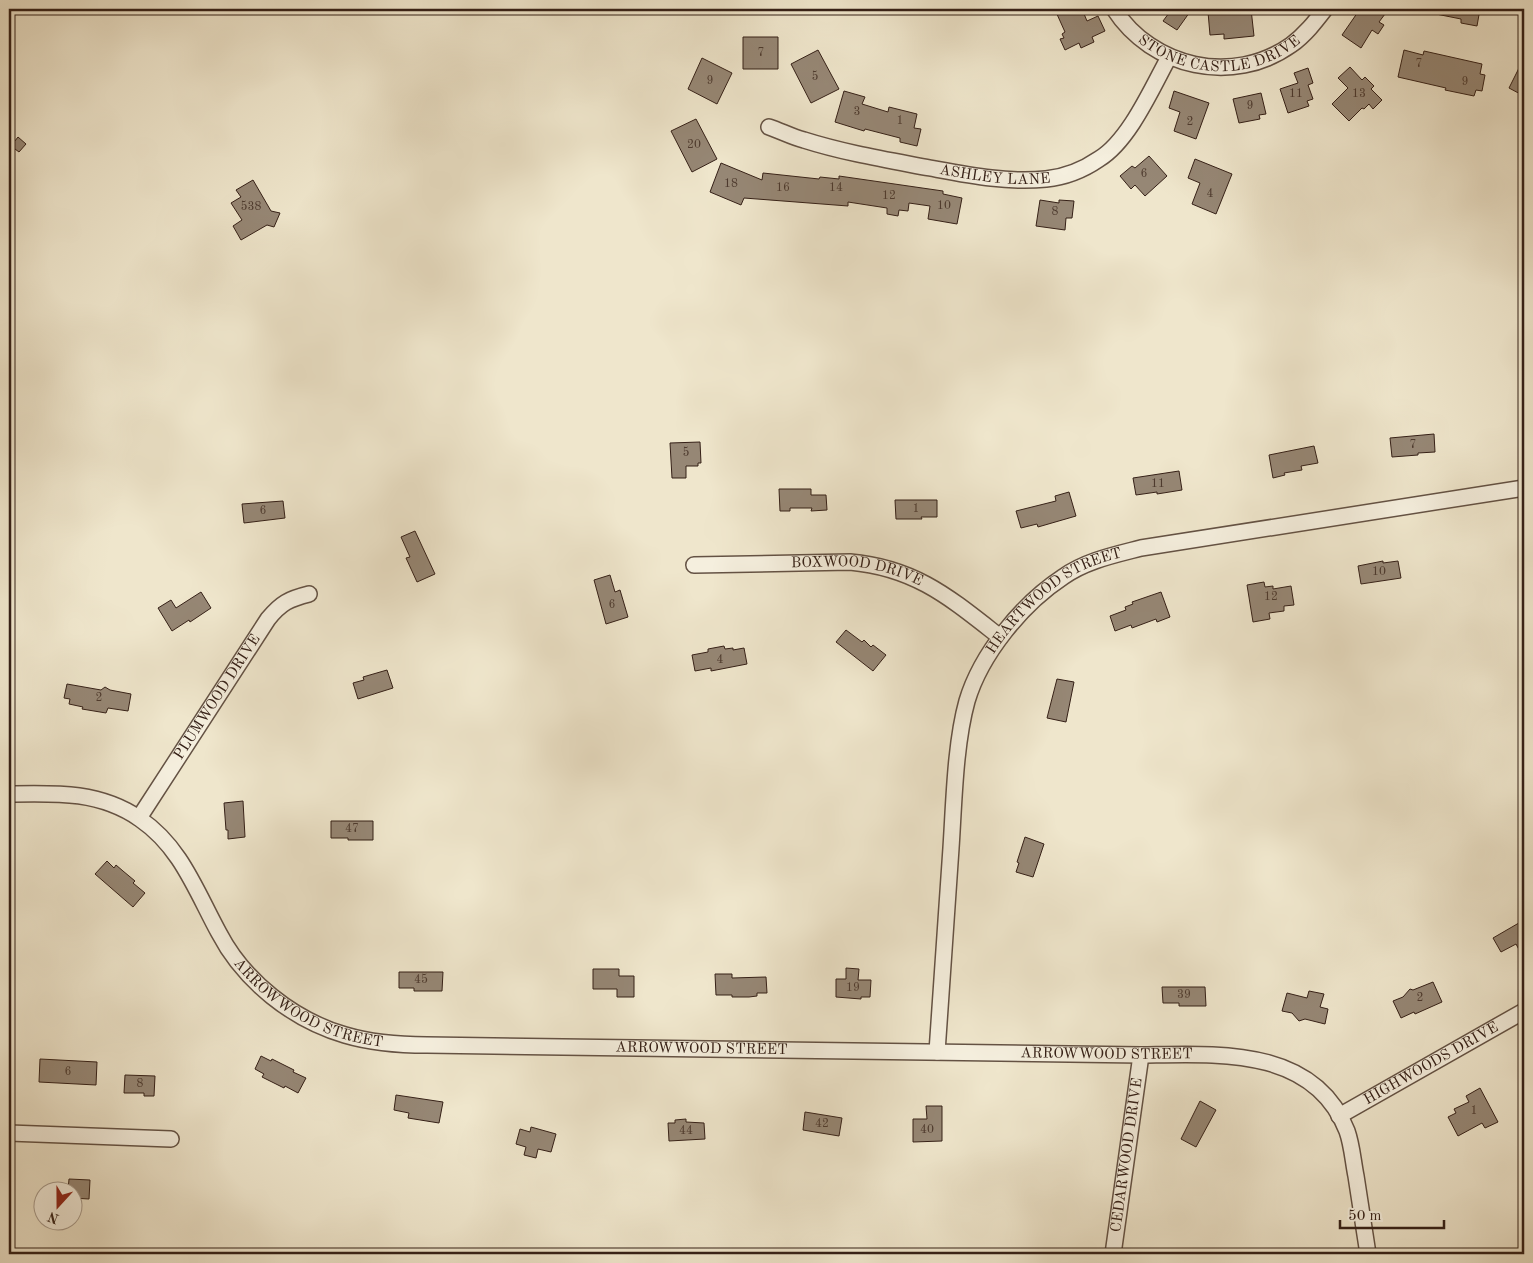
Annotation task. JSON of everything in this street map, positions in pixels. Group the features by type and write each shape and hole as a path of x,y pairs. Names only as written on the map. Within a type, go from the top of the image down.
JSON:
{"street":[{"name":"STONE CASTLE DRIVE","path":"1114,9 1133,33 1144,42 1169,57 1210,68 1238,66 1266,59 1291,45 1312,26 1325,9"},
{"name":"ASHLEY LANE","path":"769,127 803,140 886,160 977,176 1014,180 1047,179 1074,173 1101,158 1124,136 1169,57"},
{"name":"HEARTWOOD STREET","path":"937,1052 957,768 967,701 974,682 1000,637 1027,607 1063,576 1087,564 1150,546 1524,488"},
{"name":"BOXWOOD DRIVE","path":"694,565 850,562 870,564 912,577 931,586 949,597 1000,637"},
{"name":"PLUMWOOD DRIVE","path":"139,818 268,619 277,608 290,599 309,594"},
{"name":"ARROWWOOD STREET","path":"9,794 77,794 107,803 139,818 168,844 182,861 220,935 235,958 253,979 272,996 295,1012 318,1025 344,1035 398,1045 1141,1055 1216,1054 1250,1058 1278,1066 1299,1075 1316,1087 1339,1116 1347,1132 1352,1151 1368,1254"},
{"name":"HIGHWOODS DRIVE","path":"1339,1116 1524,1011"},
{"name":"CEDARWOOD DRIVE","path":"1113,1254 1141,1055"},
{"path":"9,1133 171,1139"}],"building":[{"path":"1064,9 1082,9 1087,21 1098,16 1105,31 1092,37 1094,42 1081,48 1079,43 1065,50 1060,39 1064,38 1062,34 1065,32 1056,12"},
{"path":"1172,9 1192,9 1177,30 1163,21"},
{"path":"1251,9 1254,36 1224,39 1224,34 1210,35 1208,12"},
{"path":"1360,9 1377,9 1385,14 1379,22 1384,25 1378,34 1372,30 1361,48 1342,35"},
{"path":"1437,9 1480,9 1477,26 1461,23 1461,19 1436,14"},
{"path":"743,37 778,37 778,69 743,69"},
{"path":"818,50 839,89 811,103 791,64"},
{"path":"1404,50 1423,55 1424,51 1482,64 1480,74 1485,75 1482,91 1476,90 1474,96 1398,77"},
{"path":"702,58 732,73 717,104 688,89"},
{"path":"1524,58 1524,96 1509,88"},
{"path":"1350,67 1362,80 1365,77 1374,86 1371,89 1382,100 1373,109 1369,104 1364,109 1362,108 1349,121 1332,104 1348,88 1338,78"},
{"path":"1308,68 1313,83 1308,85 1313,99 1307,101 1309,106 1288,113 1280,89 1298,83 1294,73"},
{"path":"844,91 865,97 862,104 888,112 889,107 917,114 914,128 921,129 917,146 900,142 900,138 865,129 864,131 835,122"},
{"path":"1174,91 1209,103 1196,139 1174,131 1180,112 1169,108"},
{"path":"1261,93 1266,114 1259,115 1260,119 1239,123 1233,99"},
{"path":"696,119 717,159 692,172 671,131"},
{"path":"18,137 26,144 19,152 11,146"},
{"path":"1149,156 1167,176 1145,196 1135,185 1131,189 1120,176 1132,166 1135,168"},
{"path":"1195,159 1232,174 1216,214 1192,204 1200,183 1188,178"},
{"path":"721,163 762,180 763,173 819,179 820,177 839,179 839,176 943,191 943,194 962,198 957,224 928,219 930,206 909,203 908,211 899,210 898,216 887,214 887,208 848,202 848,206 744,198 741,205 710,192"},
{"path":"253,180 271,211 280,213 274,227 267,225 241,240 233,226 242,220 231,203 241,197 236,190"},
{"path":"1040,200 1059,203 1059,200 1074,201 1072,218 1066,218 1065,230 1036,226"},
{"path":"1434,434 1435,452 1392,457 1390,438"},
{"path":"700,442 701,463 698,463 698,466 686,466 686,478 672,478 670,443"},
{"path":"1314,446 1318,463 1301,466 1302,470 1284,473 1285,475 1273,478 1269,455"},
{"path":"1179,471 1182,490 1136,495 1133,478"},
{"path":"779,489 811,489 811,495 826,495 827,510 811,511 812,508 790,508 790,511 780,511"},
{"path":"1069,492 1076,516 1038,527 1037,524 1021,528 1016,511 1056,501 1055,496"},
{"path":"895,500 937,500 937,517 896,519"},
{"path":"283,501 285,518 244,523 242,504"},
{"path":"415,531 435,574 417,582 406,558 410,557 401,537"},
{"path":"1383,561 1383,563 1398,561 1401,578 1361,584 1358,566"},
{"path":"610,575 615,592 620,590 628,617 606,624 594,580"},
{"path":"1264,582 1265,587 1273,586 1273,589 1291,586 1294,605 1284,606 1284,611 1269,613 1270,619 1253,622 1247,585"},
{"path":"201,592 211,608 172,631 158,608 171,600 176,608"},
{"path":"1161,592 1170,617 1157,622 1156,619 1132,628 1131,625 1115,631 1110,616 1126,610 1125,607 1133,604 1132,602"},
{"path":"846,630 862,642 864,640 871,647 873,645 886,655 873,671 836,642"},
{"path":"724,646 725,649 733,648 733,650 744,648 747,664 711,671 711,668 695,671 692,655"},
{"path":"387,670 393,688 358,699 353,683 364,680 363,677"},
{"path":"1057,679 1074,682 1066,722 1047,718"},
{"path":"67,684 101,690 105,687 110,690 131,694 128,711 108,708 106,713 82,709 83,707 69,704 70,699 64,698"},
{"path":"243,801 245,837 228,839 224,803"},
{"path":"331,821 373,821 373,840 331,838"},
{"path":"1025,837 1044,844 1033,877 1016,872 1019,863 1017,862"},
{"path":"107,861 114,868 116,865 135,881 133,883 145,893 133,907 95,874"},
{"path":"1524,920 1524,959 1516,944 1501,952 1493,938"},
{"path":"846,968 859,969 858,980 871,980 870,997 861,997 861,999 836,997 836,979 846,979"},
{"path":"593,969 619,969 619,976 634,976 634,997 617,997 617,989 593,989"},
{"path":"399,972 443,972 442,991 414,991 414,988 399,988"},
{"path":"715,974 732,974 732,978 766,977 767,993 757,993 757,996 749,997 716,995"},
{"path":"1433,982 1442,1002 1401,1018 1393,1001 1403,997 1410,989 1413,990"},
{"path":"1162,987 1205,987 1206,1006 1179,1006 1179,1003 1163,1003"},
{"path":"1309,991 1324,994 1320,1007 1328,1009 1325,1024 1305,1019 1299,1021 1292,1013 1282,1011 1287,993 1307,998"},
{"path":"261,1056 271,1061 272,1059 306,1078 298,1093 262,1077 264,1074 255,1069"},
{"path":"40,1059 97,1062 96,1085 39,1082"},
{"path":"125,1075 155,1076 154,1096 144,1096 144,1093 124,1093"},
{"path":"1480,1088 1498,1122 1485,1128 1482,1123 1458,1136 1448,1117 1456,1113 1454,1109 1469,1102 1466,1096"},
{"path":"396,1095 443,1102 439,1123 408,1118 409,1113 394,1110"},
{"path":"1200,1101 1216,1110 1196,1147 1181,1139"},
{"path":"926,1106 942,1106 942,1141 913,1142 913,1119 927,1119"},
{"path":"805,1112 842,1118 839,1136 803,1130"},
{"path":"686,1119 686,1122 704,1123 705,1139 669,1141 668,1123 675,1123 675,1120"},
{"path":"531,1127 556,1134 551,1152 538,1149 536,1158 524,1155 526,1147 516,1144 520,1129 530,1132"},
{"path":"69,1179 90,1180 89,1199 82,1199 82,1180"}]}
